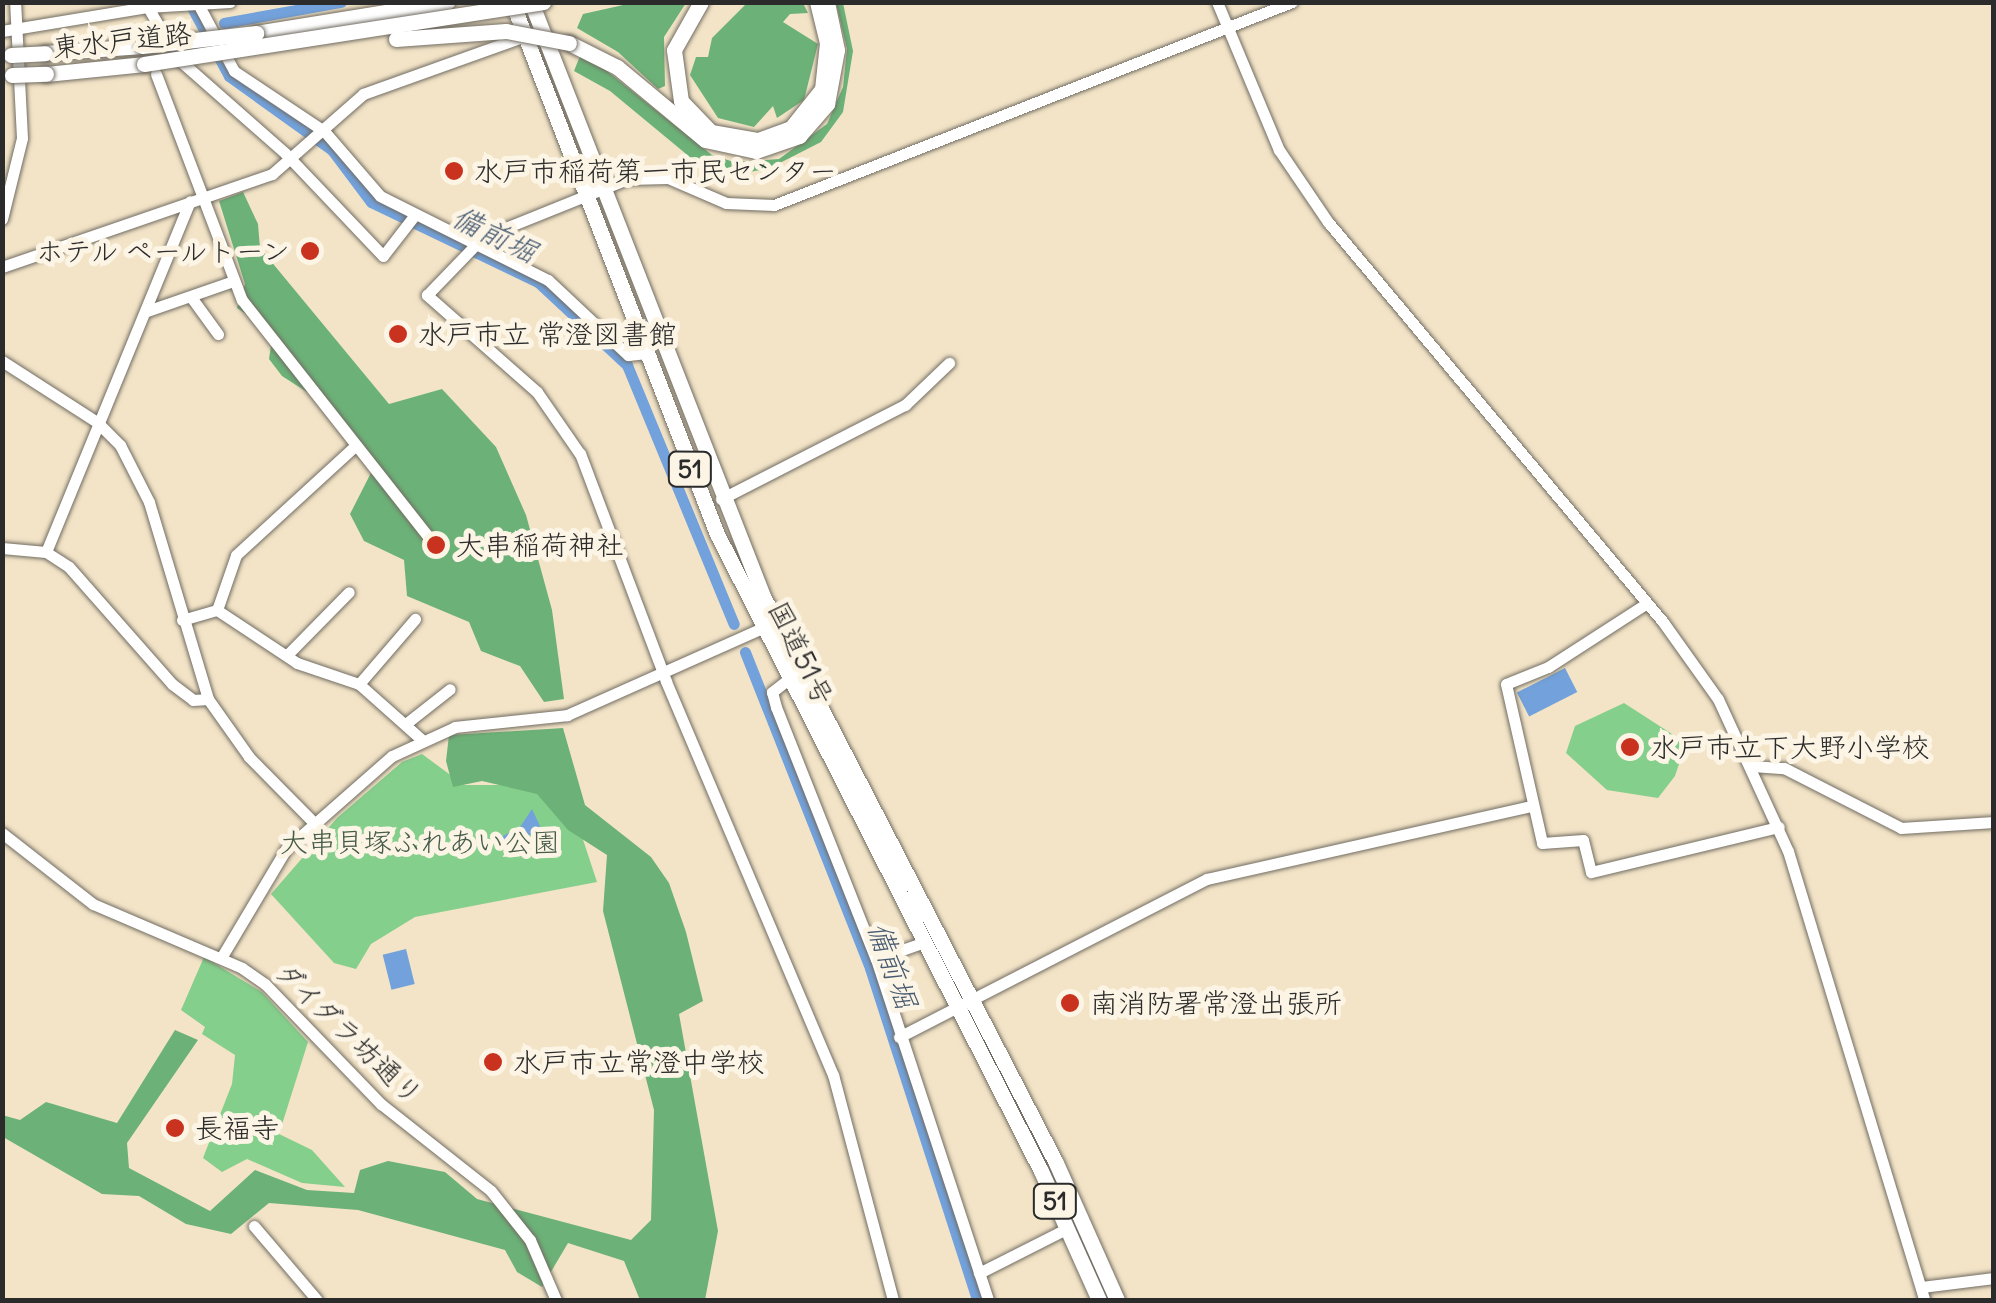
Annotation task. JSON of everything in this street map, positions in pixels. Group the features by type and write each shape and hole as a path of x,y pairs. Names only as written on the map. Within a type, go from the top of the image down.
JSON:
{"highway":[{"path":"256,33 398,2"},
{"name":"東水戸道路","path":"7,56 256,33 448,2"},
{"name":"国道51号","path":"512,2 721,499 786,681 922,944 963,1005 1085,1222 1117,1300"},
{"name":"国道51号","path":"532,2 646,354 768,626 963,1005 1100,1300"},
{"name":"東水戸道路","path":"8,75 150,69 208,56 543,2"},
{"path":"701,2 677,37 676,86 690,114 711,132 746,140 792,128 822,90 826,43 817,2"},
{"path":"208,56 259,58 482,30 569,43 617,66 704,140 756,151 799,136 827,104 837,50 827,2"}],"street":[{"path":"2,218 22,138 22,28 16,2"},
{"path":"2,30 146,5 230,2"},
{"path":"1217,2 1279,150 1328,222 1718,699 1778,827 1922,1294 1994,1278"},
{"path":"893,1300 833,1074 663,673 572,438 537,392 427,295 469,248 594,191 646,176 668,178 726,203 774,205 1292,2"},
{"path":"194,4 234,71 323,134 410,223 548,280 628,354 646,354"},
{"path":"146,5 177,58 290,160 383,256 410,223"},
{"path":"2,267 272,174 323,134 363,94 524,36"},
{"path":"150,69 196,198 233,281 355,446 431,540"},
{"path":"46,552 97,422 148,311 159,265 196,198"},
{"path":"148,311 233,281"},
{"path":"191,297 218,334"},
{"path":"2,360 97,422 136,469 208,699 248,757 314,823"},
{"path":"721,499 905,405 949,364"},
{"path":"216,610 236,556 355,446"},
{"path":"2,548 46,552 69,567 172,684 193,700 208,699"},
{"path":"287,655 349,592"},
{"path":"1644,605 1548,667 1506,684 1542,844 1583,840 1591,872 1778,827"},
{"path":"182,620 216,610 287,655 360,684 408,722 421,739"},
{"path":"360,684 415,619"},
{"path":"220,958 279,859 314,823 421,739 455,727 567,715 768,626"},
{"path":"786,681 772,692 776,707 876,959 988,1300"},
{"path":"408,722 450,689"},
{"path":"1752,766 1784,768 1901,828 1994,822"},
{"path":"900,1036 1215,876 1532,806"},
{"name":"ダイダラ坊通り","path":"2,833 93,904 220,958 265,984 381,1104 491,1192 530,1240 556,1300"},
{"path":"876,959 922,944"},
{"path":"254,1226 317,1300"},
{"path":"978,1272 1068,1228"}],"green space":[{"path":"632,3 686,3 664,37 665,86 658,89 618,52 577,28 583,14"},
{"path":"803,3 808,13 790,14 783,22 818,44 804,100 777,118 773,106 754,127 718,118 690,75 696,57 708,57 712,38 746,4"},
{"path":"836,3 843,3 853,51 843,112 821,142 770,168 744,173 691,158 610,91 574,71 580,56 597,63 712,155 734,162 779,159 827,124 843,87 847,49"},
{"path":"243,192 258,224 260,248 389,404 442,389 496,447 526,515 552,610 564,699 544,702 520,666 481,651 469,622 407,596 404,560 364,541 350,514 376,463 330,407 282,376 269,359 273,332 237,308 245,284 219,201"},
{"path":"1624,703 1686,743 1675,776 1658,798 1607,790 1566,753 1575,726"},
{"path":"563,728 585,805 651,857 669,883 686,932 703,1001 679,1014 718,1231 705,1300 640,1300 624,1261 568,1243 542,1287 517,1272 505,1250 358,1210 269,1203 231,1234 186,1224 139,1196 102,1194 3,1137 2,1115 20,1120 46,1102 117,1123 175,1030 198,1040 127,1143 129,1168 210,1211 255,1170 307,1190 354,1193 360,1170 388,1161 445,1172 477,1199 631,1240 651,1220 654,1110 603,911 607,855 568,830 537,794 482,781 453,787 446,761 449,735"},
{"name":"大串貝塚ふれあい公園","path":"422,754 464,785 565,785 597,882 415,917 371,944 356,969 334,963 271,894 337,818 402,762"},
{"path":"204,957 262,992 308,1042 279,1134 312,1150 345,1187 302,1183 247,1159 222,1172 203,1158 232,1084 235,1055 202,1034 205,1027 181,1010"}],"water":[{"path":"1565,668 1577,692 1529,717 1517,693"},
{"path":"532,809 540,826 517,846 503,848 501,837 520,827"},
{"path":"406,949 415,984 391,990 383,955"}],"waterway":[{"name":"備前堀","path":"189,2 229,76 332,150 371,202 538,282 627,365 734,624"},
{"path":"224,23 341,2"},
{"name":"備前堀","path":"745,652 870,968 977,1300"}],"place":[{"name":"水戸市稲荷第一市民センター","path":"454,171"},
{"name":"ホテル ペールトーン","path":"310,251"},
{"name":"水戸市立 常澄図書館","path":"398,334"},
{"name":"大串稲荷神社","path":"436,545"},
{"name":"水戸市立下大野小学校","path":"1630,747"},
{"name":"南消防署常澄出張所","path":"1070,1003"},
{"name":"水戸市立常澄中学校","path":"493,1062"},
{"name":"長福寺","path":"175,1128"}]}
